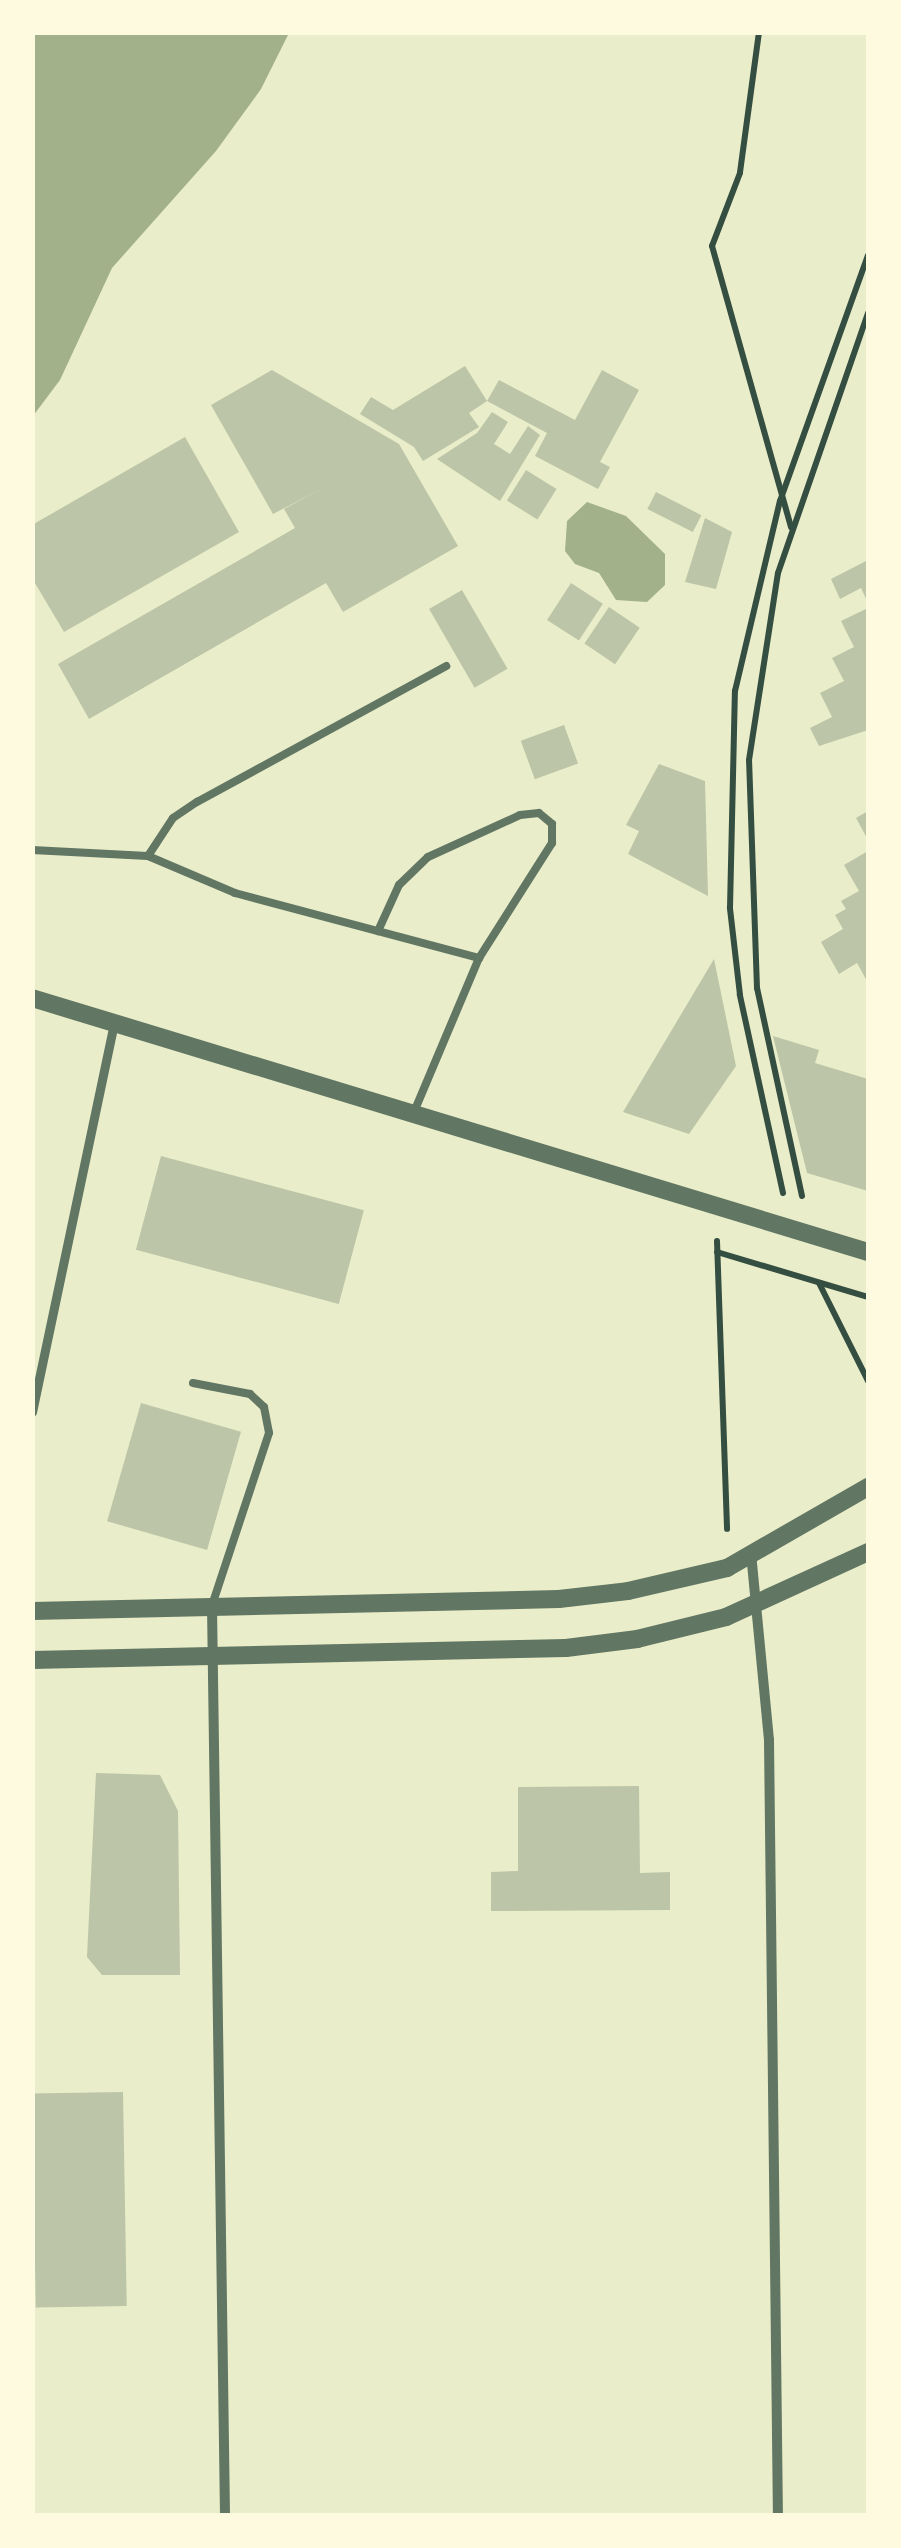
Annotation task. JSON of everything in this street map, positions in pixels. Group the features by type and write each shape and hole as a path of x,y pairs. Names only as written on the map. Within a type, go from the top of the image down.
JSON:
{"street":[{"path":"32,998 868,1252"},
{"path":"32,1412 114,1023"},
{"path":"32,1611 559,1600 727,1568 868,1486"},
{"path":"751,1552 761,1604 769,1740 778,2516"},
{"path":"32,1660 566,1648 638,1639 761,1604 868,1552"},
{"path":"212,1606 209,1656 225,2516"}],"lane":[{"path":"148,856 172,818 196,802 446,666"},
{"path":"378,931 399,885 428,857 520,815 539,813 552,824 552,843 480,958 414,1112"},
{"path":"32,850 148,856 235,893 480,958"},
{"path":"192,1383 250,1394 264,1407 269,1433 212,1606"}],"path":[{"path":"759,32 740,173 712,246 780,501 791,527"},
{"path":"790,1228 740,995 727,819 734,691 780,501 868,254"},
{"path":"812,1236 758,988 747,814 756,698 791,527 868,313"},
{"path":"716,1205 727,1568"},
{"path":"717,1252 868,1297"},
{"path":"818,1282 868,1381"}],"shaded area":[{"path":"33,32 289,33 261,89 216,151 112,268 60,380 33,416"},
{"path":"587,502 626,516 665,554 665,585 647,602 616,600 599,573 575,564 565,551 567,521"}],"building":[{"path":"465,366 487,401 469,413 479,427 423,461 414,447 360,414 371,397 393,410"},
{"path":"272,370 399,444 458,546 343,612 326,583 89,719 58,664 295,528 284,509 321,489 273,514 211,405"},
{"path":"602,370 639,390 600,462 610,467 598,489 535,456 547,433 487,401 499,380 575,420"},
{"path":"492,412 508,422 494,444 510,454 528,426 540,435 500,501 437,459 477,433"},
{"path":"185,437 239,532 64,632 32,578 32,525"},
{"path":"526,470 557,489 537,520 507,501"},
{"path":"656,492 701,515 693,532 647,509"},
{"path":"705,518 732,532 716,589 685,582"},
{"path":"868,560 868,603 861,588 840,599 831,579"},
{"path":"571,583 603,604 579,641 547,620"},
{"path":"462,590 508,669 475,688 429,609"},
{"path":"609,607 640,628 615,664 584,643"},
{"path":"868,608 868,730 819,746 810,728 832,717 820,693 844,681 832,658 854,647 841,621"},
{"path":"564,725 578,764 535,779 521,741"},
{"path":"659,764 705,781 708,896 628,854 639,831 626,825"},
{"path":"868,811 868,840 856,818"},
{"path":"868,851 868,983 857,963 839,974 821,942 843,929 835,915 846,909 841,901 859,891 844,865"},
{"path":"714,959 736,1066 689,1134 623,1112"},
{"path":"773,1036 819,1050 815,1063 868,1079 868,1191 807,1173"},
{"path":"161,1156 364,1210 339,1304 136,1250"},
{"path":"141,1403 241,1432 207,1550 107,1521"},
{"path":"96,1773 160,1775 178,1811 180,1975 102,1975 87,1957"},
{"path":"639,1786 640,1873 670,1872 670,1910 491,1911 491,1872 518,1871 518,1787"},
{"path":"123,2092 127,2306 36,2308 32,2094"}]}
